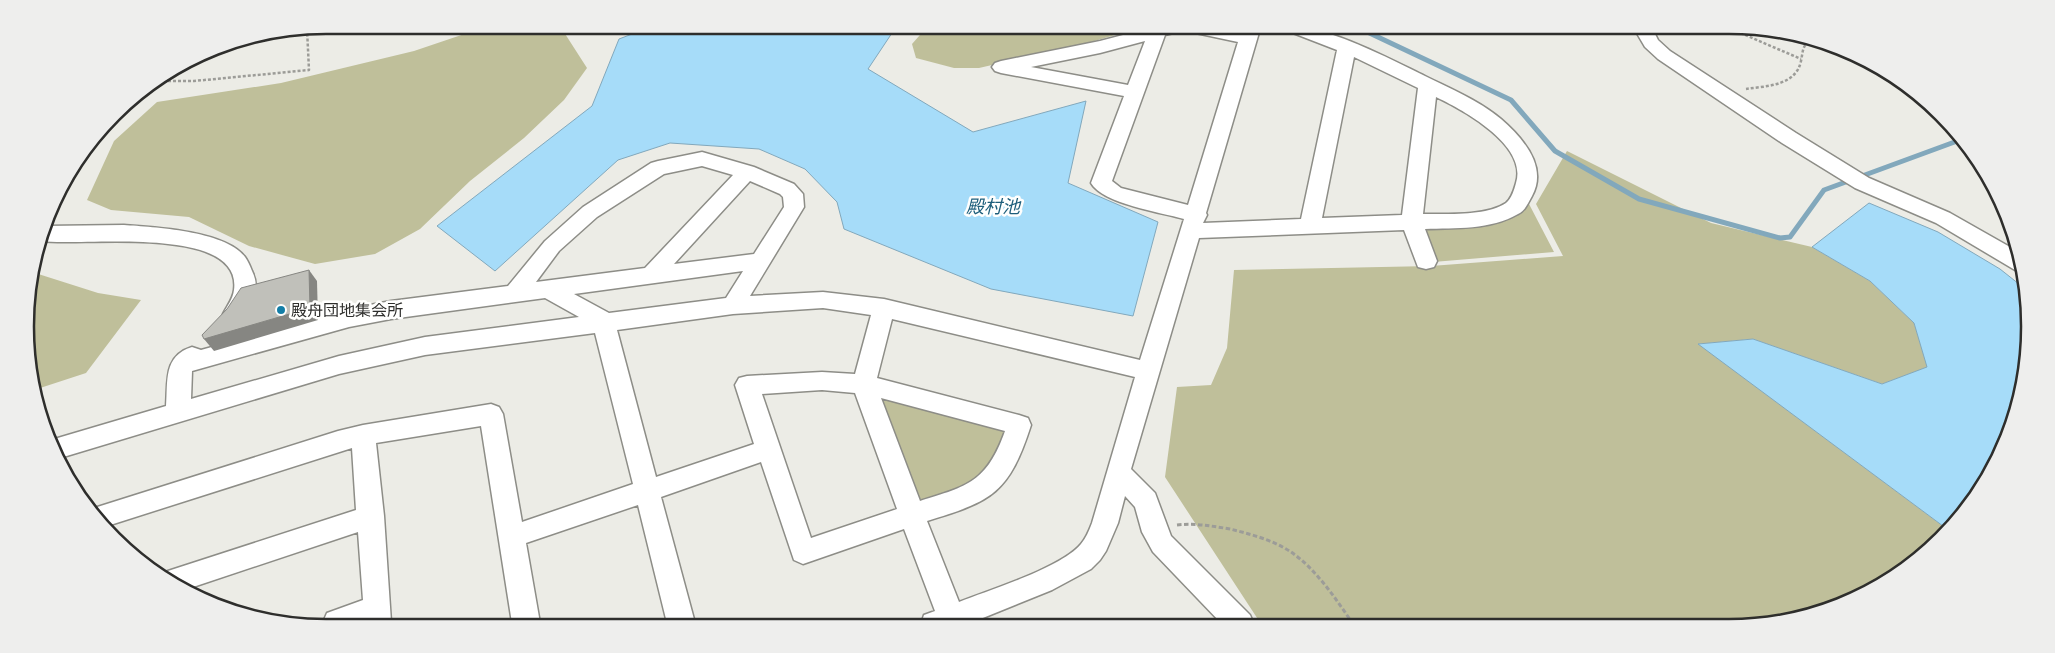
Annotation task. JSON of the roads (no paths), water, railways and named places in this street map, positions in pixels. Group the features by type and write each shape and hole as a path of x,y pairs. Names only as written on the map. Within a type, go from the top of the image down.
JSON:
{"street":[{"path":"1135,92 1001,67 1150,34"},
{"path":"1163,34 1135,92 1101,183 1114,193 1194,223 1310,226 1472,220 1497,215 1514,207 1529,183 1529,168 1526,160 1494,123 1472,107 1368,56 1312,34"},
{"path":"945,619 1067,570 1090,554 1102,533 1118,472 1249,34"},
{"path":"1646,34 1651,44 1664,55 1721,94 1862,183 1943,218 2013,258"},
{"path":"1310,226 1347,48"},
{"path":"1426,261 1412,222 1428,86"},
{"path":"516,292 552,246 590,212 649,172 668,165 702,160 747,172 788,189 793,194 795,200 794,207 733,306"},
{"path":"651,275 747,172"},
{"path":"48,234 93,233 189,239 218,247 236,260 243,268 246,287 241,303 217,332 181,365 178,412"},
{"path":"181,365 349,318 516,292 760,261"},
{"path":"546,288 599,318 604,324 648,490 679,619"},
{"path":"60,448 378,355 425,346 733,306 823,300 884,308 1148,371"},
{"path":"884,308 864,384 912,515 943,619"},
{"path":"822,381 864,384 1019,425 1013,442 991,481 970,495 803,552 747,385 822,381"},
{"path":"103,516 363,435 491,414 525,619"},
{"path":"355,619 378,615 363,435"},
{"path":"512,537 769,449"},
{"path":"1118,472 1146,501 1155,532 1162,544 1235,619"},
{"path":"179,579 371,516"}],"water":[{"name":"殿村池","path":"632,34 891,34 868,69 973,132 1086,101 1068,183 1158,222 1133,316 991,289 844,229 837,202 805,169 759,149 670,143 618,160 495,271 437,226 592,106 619,39"},
{"path":"1869,203 1938,232 2000,269 2018,283 2021,307 2021,346 2016,384 2006,421 1982,473 1961,505 1943,526 1698,344 1753,339 1882,384 1927,367 1914,323 1870,281 1812,247"}],"waterway":[{"path":"1372,34 1511,100 1555,151 1639,199 1780,238 1790,237 1824,190 1956,142"}],"place":[{"name":"殿舟団地集会所","path":"281,310"}]}
